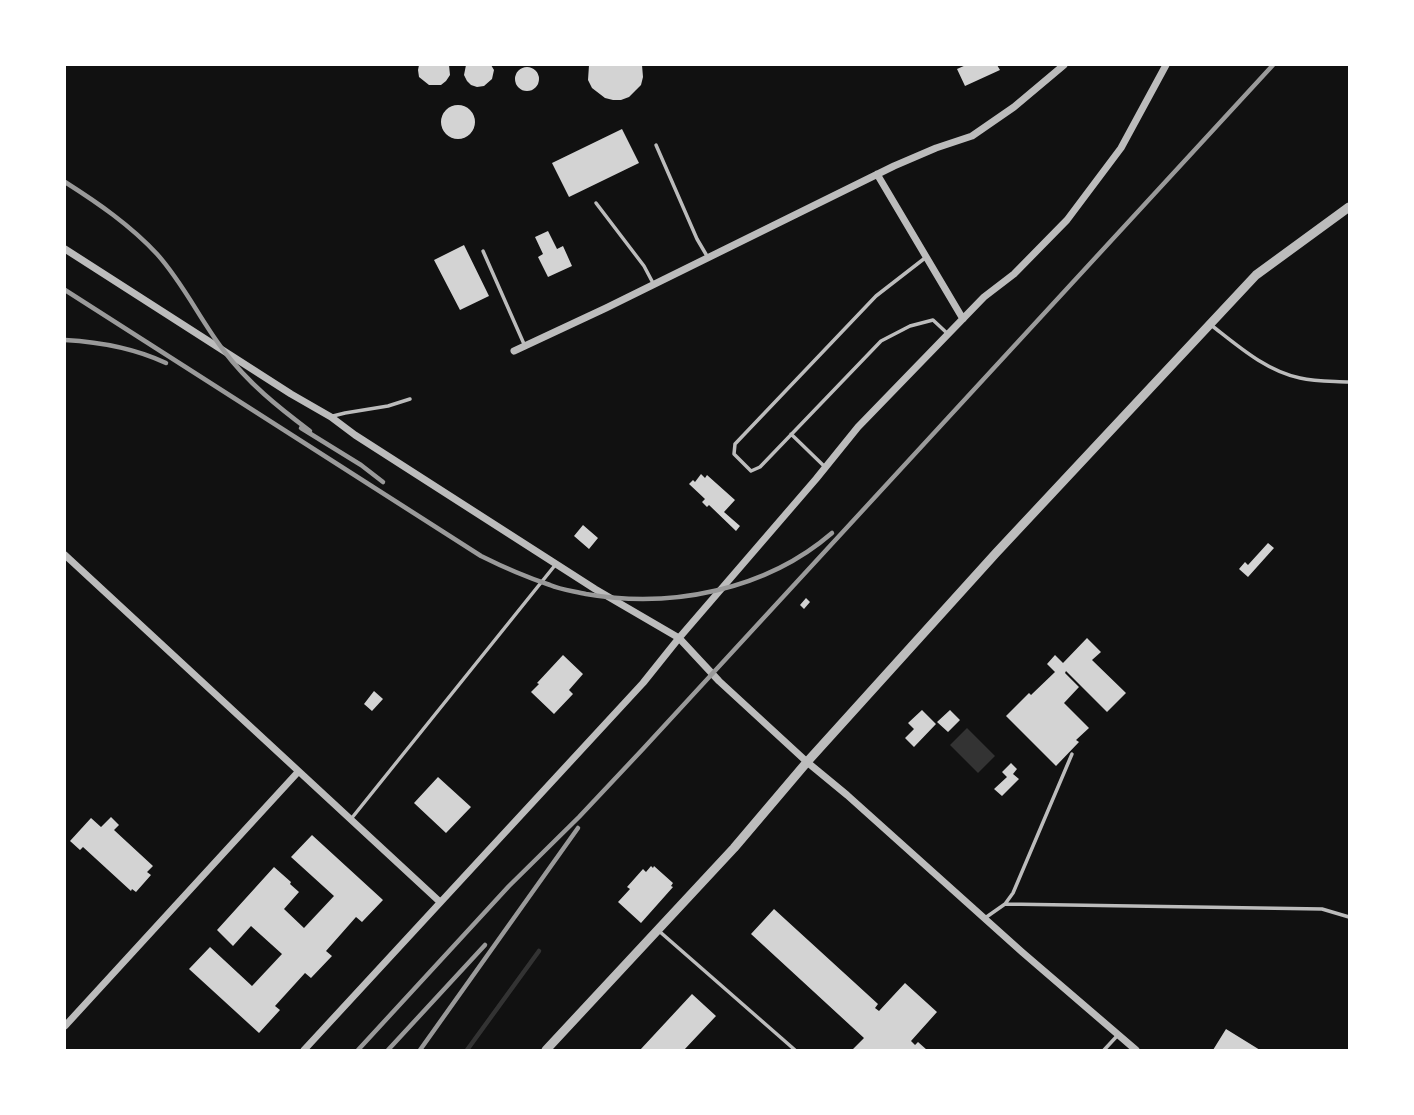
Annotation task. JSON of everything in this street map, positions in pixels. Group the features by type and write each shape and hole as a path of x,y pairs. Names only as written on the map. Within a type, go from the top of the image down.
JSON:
{"street":[{"path":"514,351 877,174 936,148 972,136 1014,107 1064,65"},
{"path":"304,1050 643,683 858,427 984,297 1014,274 1067,220 1122,148 1166,65"},
{"path":"877,174 963,319"},
{"path":"546,1050 734,848 807,762 996,553 1256,275 1349,207"},
{"path":"65,249 331,417 595,589 679,638 719,681 807,762 1136,1050"},
{"path":"65,555 440,902"},
{"path":"65,1026 299,772"}],"lane":[{"path":"656,145 708,258"},
{"path":"596,203 644,265 654,285"},
{"path":"483,251 525,346"},
{"path":"926,257 876,296 735,444 734,454 751,471 760,467 881,341 910,326 933,320 948,334"},
{"path":"1210,324 1259,362 1280,371 1298,378 1349,382"},
{"path":"331,417 410,399"},
{"path":"791,434 826,467"},
{"path":"351,820 556,564"},
{"path":"985,918 1005,904 1013,893 1072,754"},
{"path":"1005,904 1322,909 1349,917"},
{"path":"658,930 795,1050"},
{"path":"1104,1050 1118,1035"}],"shaded area":[{"path":"967,728 995,756 978,773 950,745"}],"building":[{"path":"419,65 449,65 450,75 441,85 429,85 419,77"},
{"path":"466,65 491,65 494,70 492,79 484,86 471,85 464,75"},
{"path":"589,65 642,65 641,85 629,97 621,100 605,98 592,88 588,80"},
{"path":"966,65 997,65 1000,70 965,86 957,69"},
{"path":"527,67 536,70 539,79 536,88 527,91 518,88 515,79 518,70"},
{"path":"458,105 470,110 475,122 470,134 458,139 446,134 441,122 446,110"},
{"path":"622,129 639,163 569,197 552,163"},
{"path":"548,231 557,249 563,246 572,266 548,277 538,257 543,254 535,237"},
{"path":"464,245 489,296 460,310 434,260"},
{"path":"701,474 705,478 707,475 735,500 724,512 740,526 736,531 709,505 707,507 702,502 705,499 689,484 693,480 695,482"},
{"path":"583,525 598,538 589,549 574,536"},
{"path":"1268,543 1274,548 1248,577 1239,569 1245,562 1248,565"},
{"path":"806,598 810,602 804,609 800,605"},
{"path":"1087,638 1101,652 1092,660 1126,693 1107,712 1066,671 1079,687 1064,703 1089,728 1056,766 1006,716 1055,672 1047,664 1055,655 1063,663"},
{"path":"563,655 583,674 569,690 573,694 554,714 531,692"},
{"path":"374,691 383,699 372,711 364,704"},
{"path":"922,710 936,724 914,747 905,738 914,729 908,723"},
{"path":"950,710 960,720 948,732 937,722"},
{"path":"1011,763 1017,769 1013,774 1019,779 1002,796 994,789 1007,777 1002,772"},
{"path":"438,777 471,807 446,833 414,803"},
{"path":"111,817 119,825 114,830 153,866 147,872 151,875 136,892 132,889 131,891 83,847 80,850 70,841 91,818 101,827"},
{"path":"312,835 383,900 362,922 356,917 326,951 332,956 311,978 305,973 275,1006 280,1010 259,1033 189,969 210,947 252,986 282,954 251,926 233,946 217,930 274,867 299,892 284,909 304,928 334,896 291,857"},
{"path":"651,866 673,883 673,887 641,923 618,902 643,869 646,872"},
{"path":"774,909 878,1004 875,1008 879,1011 905,983 937,1012 911,1041 915,1045 918,1042 927,1050 852,1050 864,1038 751,934"},
{"path":"692,994 716,1016 684,1050 640,1050"},
{"path":"1226,1029 1260,1050 1213,1050"}],"waterway":[{"path":"467,1050 539,951"}],"railway":[{"path":"358,1050 509,886 642,750 1273,65"},
{"path":"65,182 113,215 147,243 175,277 233,363 264,394 310,431"},
{"path":"65,290 481,556 559,588 618,598 651,599 716,590 778,569 806,553 832,533"},
{"path":"65,340 117,347 166,363"},
{"path":"301,428 383,482"},
{"path":"420,1050 578,828"},
{"path":"388,1050 485,945"}]}
